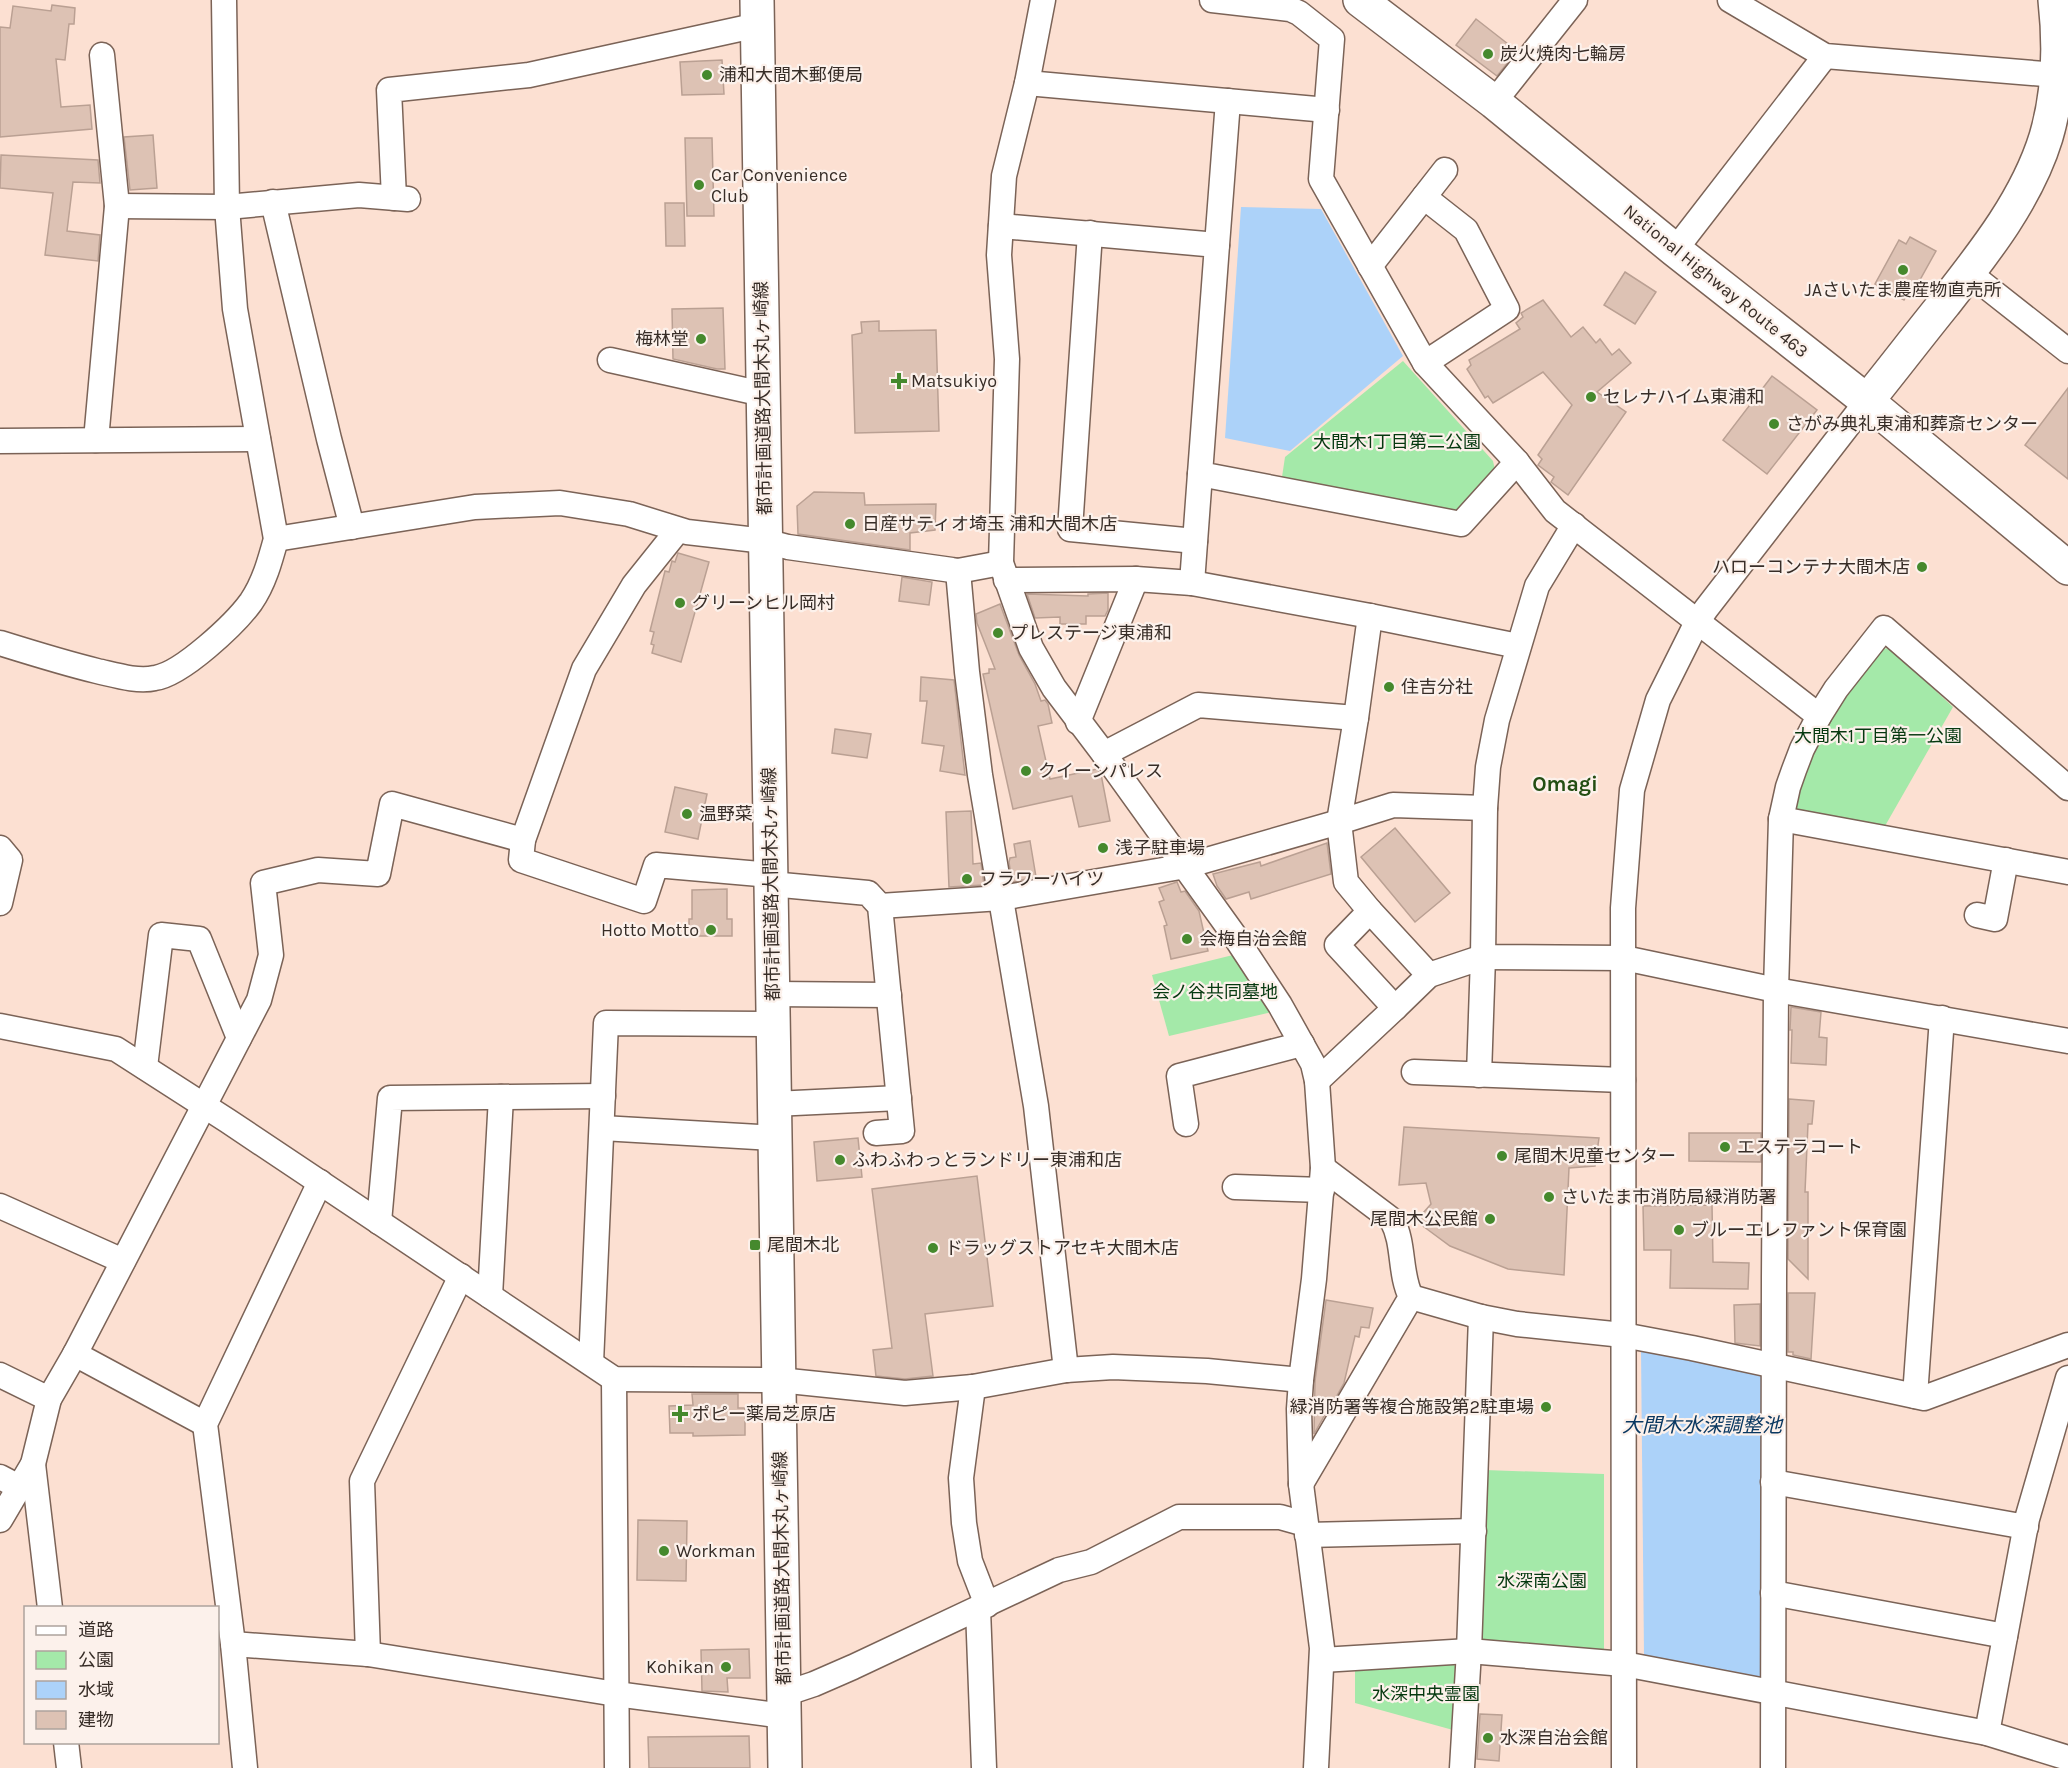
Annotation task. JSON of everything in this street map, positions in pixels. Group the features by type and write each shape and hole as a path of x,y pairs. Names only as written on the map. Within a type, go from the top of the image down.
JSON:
{"main road":[{"name":"National Highway Route 463","path":"1360,0 1494,102 1675,250 1867,401 2068,568"},
{"path":"1867,401 1969,273 2014,207 2037,160 2057,140 2059,5"},
{"name":"都市計画道路大間木丸ヶ崎線","path":"757,13 784,1768"}],"street":[{"path":"0,643 54,660 122,677 156,678 186,664 220,636 251,602 268,572 276,539 235,309 227,207 224,0"},
{"path":"1043,0 1027,83 1004,176 999,255 1007,359 1004,571 1038,663 1078,722 1186,866 1257,970 1314,1064 1323,1179 1314,1280 1300,1380 1301,1484 1322,1648 1316,1768"},
{"path":"1212,0 1290,9 1332,39 1321,179 1425,363 1517,462 1556,511 1819,716"},
{"path":"1494,102 1575,0"},
{"path":"1730,0 1825,56 2057,75"},
{"path":"117,206 227,207 359,195 402,199 389,90 529,75 757,13"},
{"path":"96,440 117,206 102,55"},
{"path":"1675,250 1825,56"},
{"path":"1027,83 1327,110"},
{"path":"1192,583 1228,101"},
{"path":"1370,266 1444,170"},
{"path":"1424,197 1467,230 1507,309 1425,363"},
{"path":"273,202 352,527"},
{"path":"1001,226 1217,245"},
{"path":"1090,233 1070,529 1195,542"},
{"path":"1969,273 2068,351"},
{"path":"610,360 763,394"},
{"path":"1624,1768 1623,908 1632,790 1658,700 1697,622 1867,401"},
{"path":"0,441 258,439"},
{"path":"1200,474 1461,524 1517,462"},
{"path":"276,539 475,507 543,502 581,505 629,514 678,530 958,571 1004,571 1192,583 1518,646"},
{"path":"1479,1075 1485,808 1488,767 1497,720 1537,586 1574,525"},
{"path":"678,530 634,585 584,669 523,840 521,860 644,901 656,866 868,893 880,906 902,1131 876,1133"},
{"path":"958,571 978,764 1036,1106 1066,1370"},
{"path":"1078,722 1136,579"},
{"path":"1370,616 1339,822 1346,882 1429,975"},
{"path":"1773,1768 1776,990 1781,819 1788,787 1802,749 1819,716 1836,689 1884,628 2068,789"},
{"path":"1104,754 1198,705 1356,718"},
{"path":"50,1606 33,1464 49,1399 75,1354 259,1000 271,955 263,883 318,870 378,874 392,804 523,840"},
{"path":"880,906 1000,898 1186,866 1394,806 1485,808"},
{"path":"1781,819 2068,872"},
{"path":"0,848 10,860 0,903"},
{"path":"1977,915 1995,919 2006,860"},
{"path":"1370,911 1337,945 1395,1008"},
{"path":"145,1067 160,935 199,939 239,1038"},
{"path":"1317,1081 1429,975 1483,957 1624,958 1776,990 2068,1041"},
{"path":"591,1363 606,1023 773,1009 889,995"},
{"path":"1915,1396 1941,1018"},
{"path":"0,1026 116,1049 614,1378 779,1380 905,1393 973,1387 1066,1370 1113,1367 1157,1367 1300,1380"},
{"path":"1186,1124 1179,1076 1302,1044"},
{"path":"1414,1072 1623,1080"},
{"path":"379,1222 390,1098 603,1096"},
{"path":"490,1296 501,1097"},
{"path":"774,1104 899,1098"},
{"path":"602,1128 775,1138"},
{"path":"1234,1187 1323,1179 1392,1220 1398,1232 1406,1287 1411,1297 1481,1317 1536,1327 1623,1335 1924,1398 2068,1345"},
{"path":"245,1768 233,1644 205,1424 320,1182"},
{"path":"0,1206 123,1261"},
{"path":"368,1654 362,1481 461,1276"},
{"path":"1301,1484 1411,1297"},
{"path":"1462,1768 1469,1651 1481,1317"},
{"path":"75,1354 205,1424"},
{"path":"0,1375 49,1399"},
{"path":"614,1378 617,1768"},
{"path":"1987,1733 2025,1527 2068,1378"},
{"path":"973,1387 961,1478 964,1523 970,1561 983,1607 984,1768"},
{"path":"0,1520 10,1482 33,1464"},
{"path":"1773,1482 2025,1527"},
{"path":"233,1644 368,1654 616,1694 784,1705 814,1684 1059,1570 1090,1562 1179,1517 1280,1517 1306,1530 1474,1531"},
{"path":"1773,1593 2005,1636"},
{"path":"1322,1660 1469,1651 1624,1664 1987,1733 2068,1758"},
{"path":"66,1744 69,1768"}],"green space":[{"name":"大間木1丁目第二公園","path":"1403,361 1493,461 1495,470 1461,509 1446,513 1282,477 1285,457"},
{"name":"大間木1丁目第一公園","path":"1890,648 1953,707 1885,826 1800,813 1794,805 1815,748 1834,707 1880,649"},
{"name":"会ノ谷共同墓地","path":"1233,955 1272,1012 1169,1036 1152,975"},
{"name":"水深南公園","path":"1485,1470 1604,1474 1604,1650 1481,1645"},
{"name":"水深中央霊園","path":"1452,1663 1457,1668 1453,1730 1355,1703 1355,1671"}],"water":[{"path":"1241,207 1321,209 1403,356 1290,451 1225,438"},
{"name":"大間木水深調整池","path":"1641,1351 1765,1373 1761,1677 1644,1655"}],"building":[{"path":"52,5 75,8 74,24 69,24 65,60 56,59 61,107 90,105 92,129 0,137 0,27 10,28 13,6 51,11"},
{"path":"1476,19 1517,51 1497,76 1456,45"},
{"path":"722,60 724,94 682,95 680,62"},
{"path":"153,135 157,188 130,190 124,137"},
{"path":"685,138 712,138 714,216 687,216"},
{"path":"1,155 98,160 100,183 73,182 67,231 100,235 98,261 45,255 53,193 0,188"},
{"path":"665,203 684,203 685,246 666,246"},
{"path":"1910,237 1936,251 1916,287 1912,285 1904,300 1875,284 1899,240 1906,244"},
{"path":"1625,272 1656,292 1635,324 1604,305"},
{"name":"セレナハイム東浦和","path":"1543,300 1571,337 1583,327 1596,343 1600,339 1612,355 1619,349 1631,363 1597,392 1626,412 1568,495 1551,482 1554,477 1538,465 1542,459 1538,455 1572,405 1543,372 1493,403 1488,396 1485,398 1467,369 1471,365 1469,360 1520,329 1516,323 1523,317 1521,313"},
{"path":"723,308 725,369 673,359 672,309"},
{"path":"879,321 879,331 936,330 939,431 855,433 852,335 862,333 861,322"},
{"path":"1772,376 1817,410 1767,474 1723,440"},
{"path":"2068,388 2068,479 2025,445"},
{"path":"814,492 864,493 865,505 936,504 935,530 910,533 910,550 798,534 797,506"},
{"name":"グリーンヒル岡村","path":"678,553 709,562 681,662 652,653 654,645 651,644 654,632 650,631 665,571 669,572 672,561 675,562"},
{"path":"902,577 932,582 929,605 899,601"},
{"path":"1108,593 1108,610 1105,616 1086,616 1086,624 1060,624 1060,617 1035,618 1027,594 1088,596 1088,594"},
{"path":"1000,604 1019,655 1035,684 1041,701 1045,700 1048,704 1052,723 1038,726 1050,779 1097,769 1101,774 1110,821 1079,827 1072,796 1013,809 983,674 989,673 989,669 995,669 977,623 976,614"},
{"path":"921,677 954,680 965,775 940,771 944,746 922,743 927,701 920,701"},
{"path":"835,729 871,734 867,758 832,753"},
{"path":"675,787 707,794 698,839 665,832"},
{"path":"971,811 973,864 981,863 984,885 949,887 946,812"},
{"path":"1395,828 1450,893 1415,922 1361,857"},
{"path":"1030,841 1036,877 1012,882 1009,862 1010,858 1016,857 1014,844"},
{"path":"1327,843 1331,874 1251,899 1249,892 1226,899 1217,886 1213,874 1260,862 1261,866"},
{"path":"1177,882 1181,892 1185,891 1199,911 1208,951 1171,959 1164,926 1167,925 1159,902 1164,900 1159,888"},
{"path":"727,889 727,919 732,919 732,936 689,936 689,919 692,919 692,890"},
{"path":"1791,1007 1821,1012 1819,1037 1827,1038 1826,1065 1791,1063"},
{"path":"1789,1099 1814,1101 1812,1124 1808,1124 1805,1192 1808,1192 1808,1279 1788,1259"},
{"path":"1404,1127 1599,1138 1595,1166 1569,1168 1564,1275 1508,1269 1450,1246 1416,1221 1431,1204 1426,1183 1399,1185"},
{"name":"エステラコート","path":"1689,1133 1761,1133 1761,1162 1689,1161"},
{"path":"858,1138 862,1177 817,1181 814,1142"},
{"path":"977,1176 993,1306 925,1314 933,1376 905,1379 876,1376 873,1350 892,1348 872,1189"},
{"path":"1712,1205 1713,1262 1749,1263 1748,1289 1670,1288 1671,1250 1644,1250 1643,1206"},
{"path":"1788,1293 1815,1293 1811,1359 1788,1352"},
{"path":"1326,1300 1373,1308 1369,1328 1361,1327 1359,1337 1355,1336 1344,1383 1335,1399 1332,1398 1314,1434 1315,1381"},
{"path":"1760,1304 1760,1346 1735,1343 1734,1305"},
{"path":"692,1394 738,1394 738,1408 745,1408 745,1435 693,1436 693,1433 670,1433 669,1406 693,1405"},
{"path":"638,1520 687,1521 686,1581 637,1580"},
{"path":"749,1649 750,1678 727,1678 728,1692 702,1691 701,1650"},
{"path":"1480,1714 1502,1715 1499,1761 1477,1759"},
{"path":"749,1736 750,1768 649,1768 648,1737"}],"place":[{"name":"炭火焼肉七輪房","path":"1488,54"},
{"name":"浦和大間木郵便局","path":"707,75"},
{"name":"Car Convenience Club","path":"699,185"},
{"name":"JAさいたま農産物直売所","path":"1903,270"},
{"name":"梅林堂","path":"701,339"},
{"name":"Matsukiyo","path":"899,381"},
{"name":"セレナハイム東浦和","path":"1591,397"},
{"name":"さがみ典礼東浦和葬斎センター","path":"1774,424"},
{"name":"日産サティオ埼玉 浦和大間木店","path":"850,524"},
{"name":"ハローコンテナ大間木店","path":"1922,567"},
{"name":"グリーンヒル岡村","path":"680,603"},
{"name":"プレステージ東浦和","path":"998,633"},
{"name":"住吉分社","path":"1389,687"},
{"name":"クイーンパレス","path":"1026,771"},
{"name":"温野菜","path":"687,814"},
{"name":"浅子駐車場","path":"1103,848"},
{"name":"フラワーハイツ","path":"967,879"},
{"name":"Hotto Motto","path":"711,930"},
{"name":"会梅自治会館","path":"1187,939"},
{"name":"エステラコート","path":"1725,1147"},
{"name":"尾間木児童センター","path":"1502,1156"},
{"name":"ふわふわっとランドリー東浦和店","path":"840,1160"},
{"name":"さいたま市消防局緑消防署","path":"1549,1197"},
{"name":"尾間木公民館","path":"1490,1219"},
{"name":"ブルーエレファント保育園","path":"1679,1230"},
{"name":"尾間木北","path":"755,1245"},
{"name":"ドラッグストアセキ大間木店","path":"933,1248"},
{"name":"緑消防署等複合施設第2駐車場","path":"1546,1407"},
{"name":"ポピー薬局芝原店","path":"680,1414"},
{"name":"Workman","path":"664,1551"},
{"name":"Kohikan","path":"726,1667"},
{"name":"水深自治会館","path":"1488,1738"}],"district":[{"name":"Omagi","path":"1565,784"}]}
